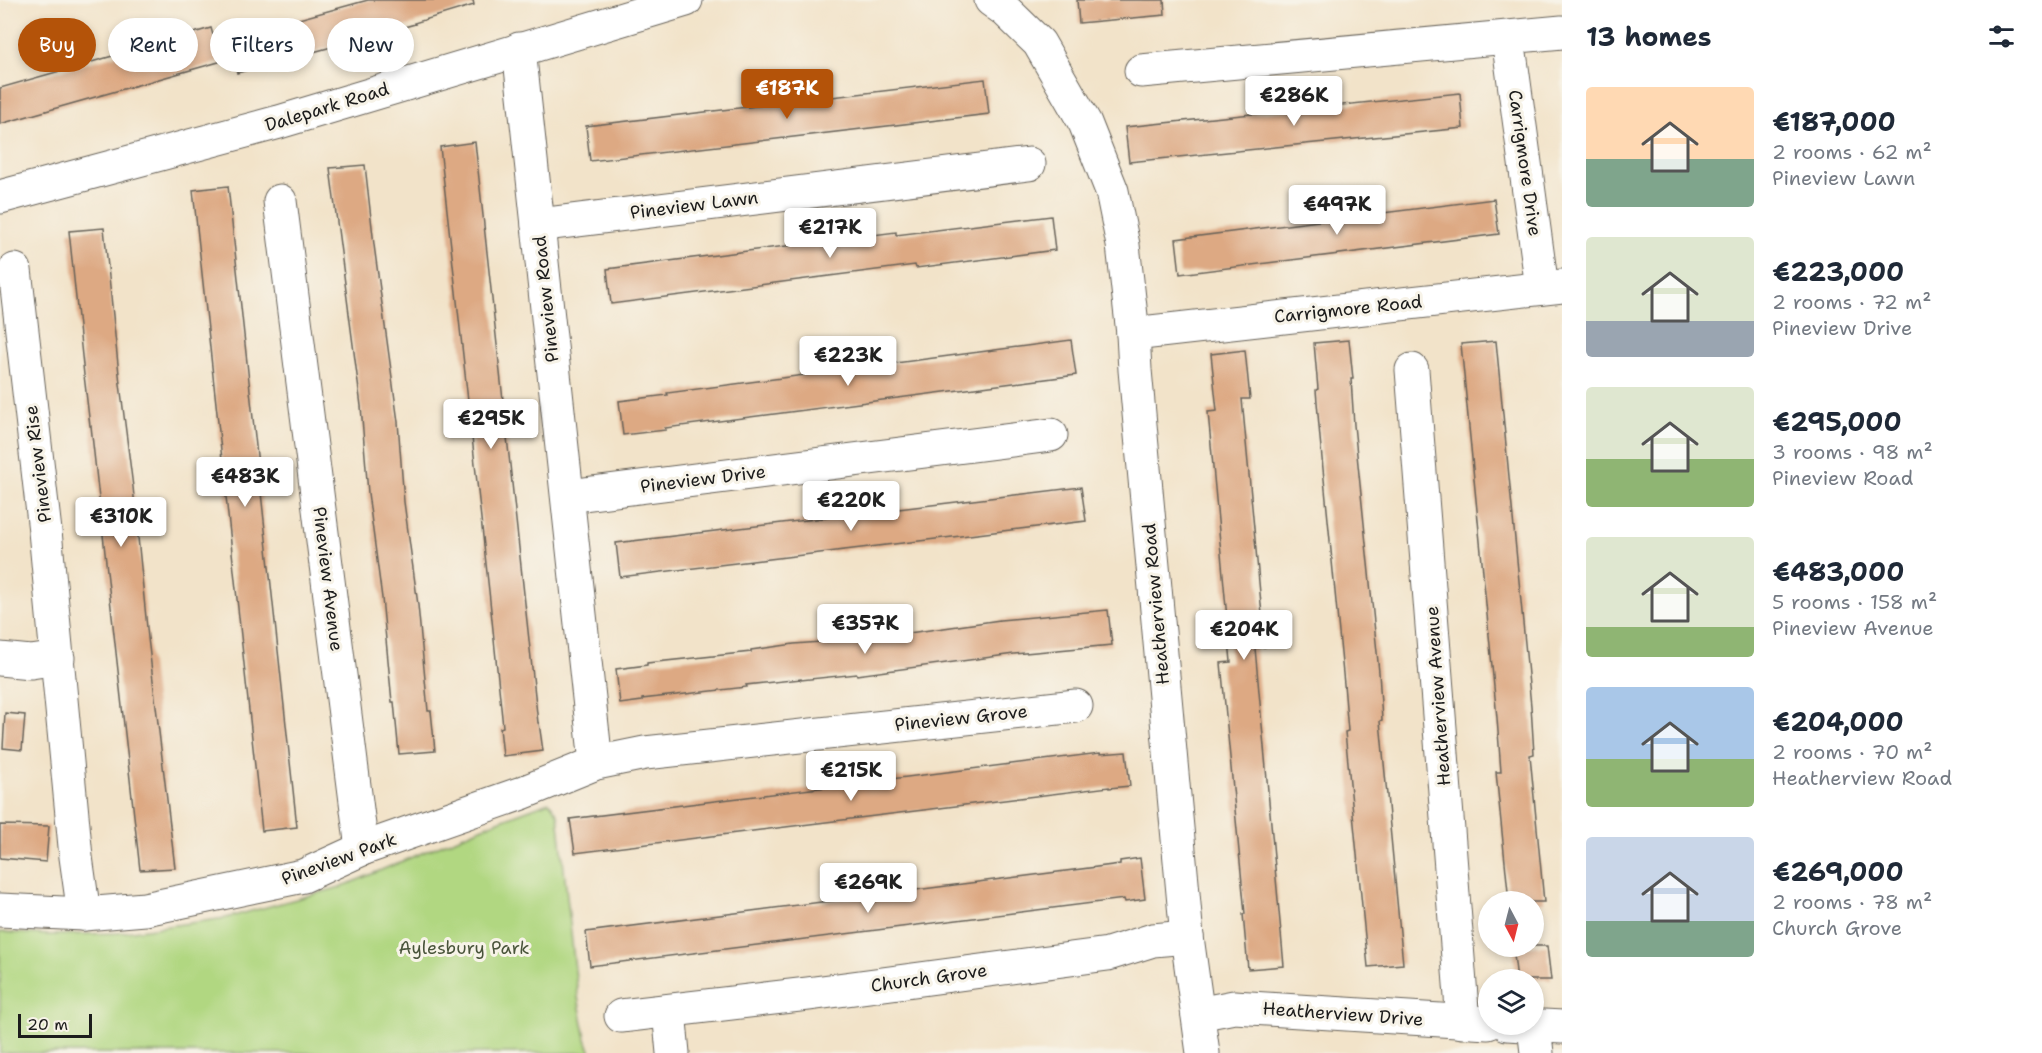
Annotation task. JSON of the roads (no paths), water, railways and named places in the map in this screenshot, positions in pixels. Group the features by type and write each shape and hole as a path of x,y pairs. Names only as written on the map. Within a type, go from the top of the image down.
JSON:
{"street":[{"name":"Heatherview Road","path":"990,0 1005,10 1039,43 1085,123 1112,191 1123,245 1187,938 1203,1053"},
{"name":"Dalepark Road","path":"0,197 279,122 670,2"},
{"path":"1141,70 1562,32"},
{"name":"Carrigmore Drive","path":"1508,38 1552,287"},
{"name":"Pineview Road","path":"519,49 596,763"},
{"name":"Pineview Lawn","path":"538,225 1029,164"},
{"name":"Pineview Avenue","path":"280,201 362,849"},
{"name":"Pineview Rise","path":"15,270 58,658 76,857 84,914"},
{"name":"Carrigmore Road","path":"1133,334 1552,287"},
{"name":"Heatherview Avenue","path":"1413,370 1475,1022"},
{"name":"Pineview Drive","path":"568,496 1051,435"},
{"path":"0,659 31,662 58,658"},
{"name":"Pineview Grove","path":"596,763 645,753 1076,706"},
{"name":"Pineview Park","path":"0,910 84,914 145,909 303,876 362,849 522,793 596,763"},
{"name":"Church Grove","path":"621,1016 1108,954 1153,940 1187,938"},
{"name":"Heatherview Drive","path":"1198,1014 1234,1007 1475,1022"},
{"path":"669,1011 673,1053"}],"park label":[{"name":"Aylesbury Park","path":"464,948"}]}
